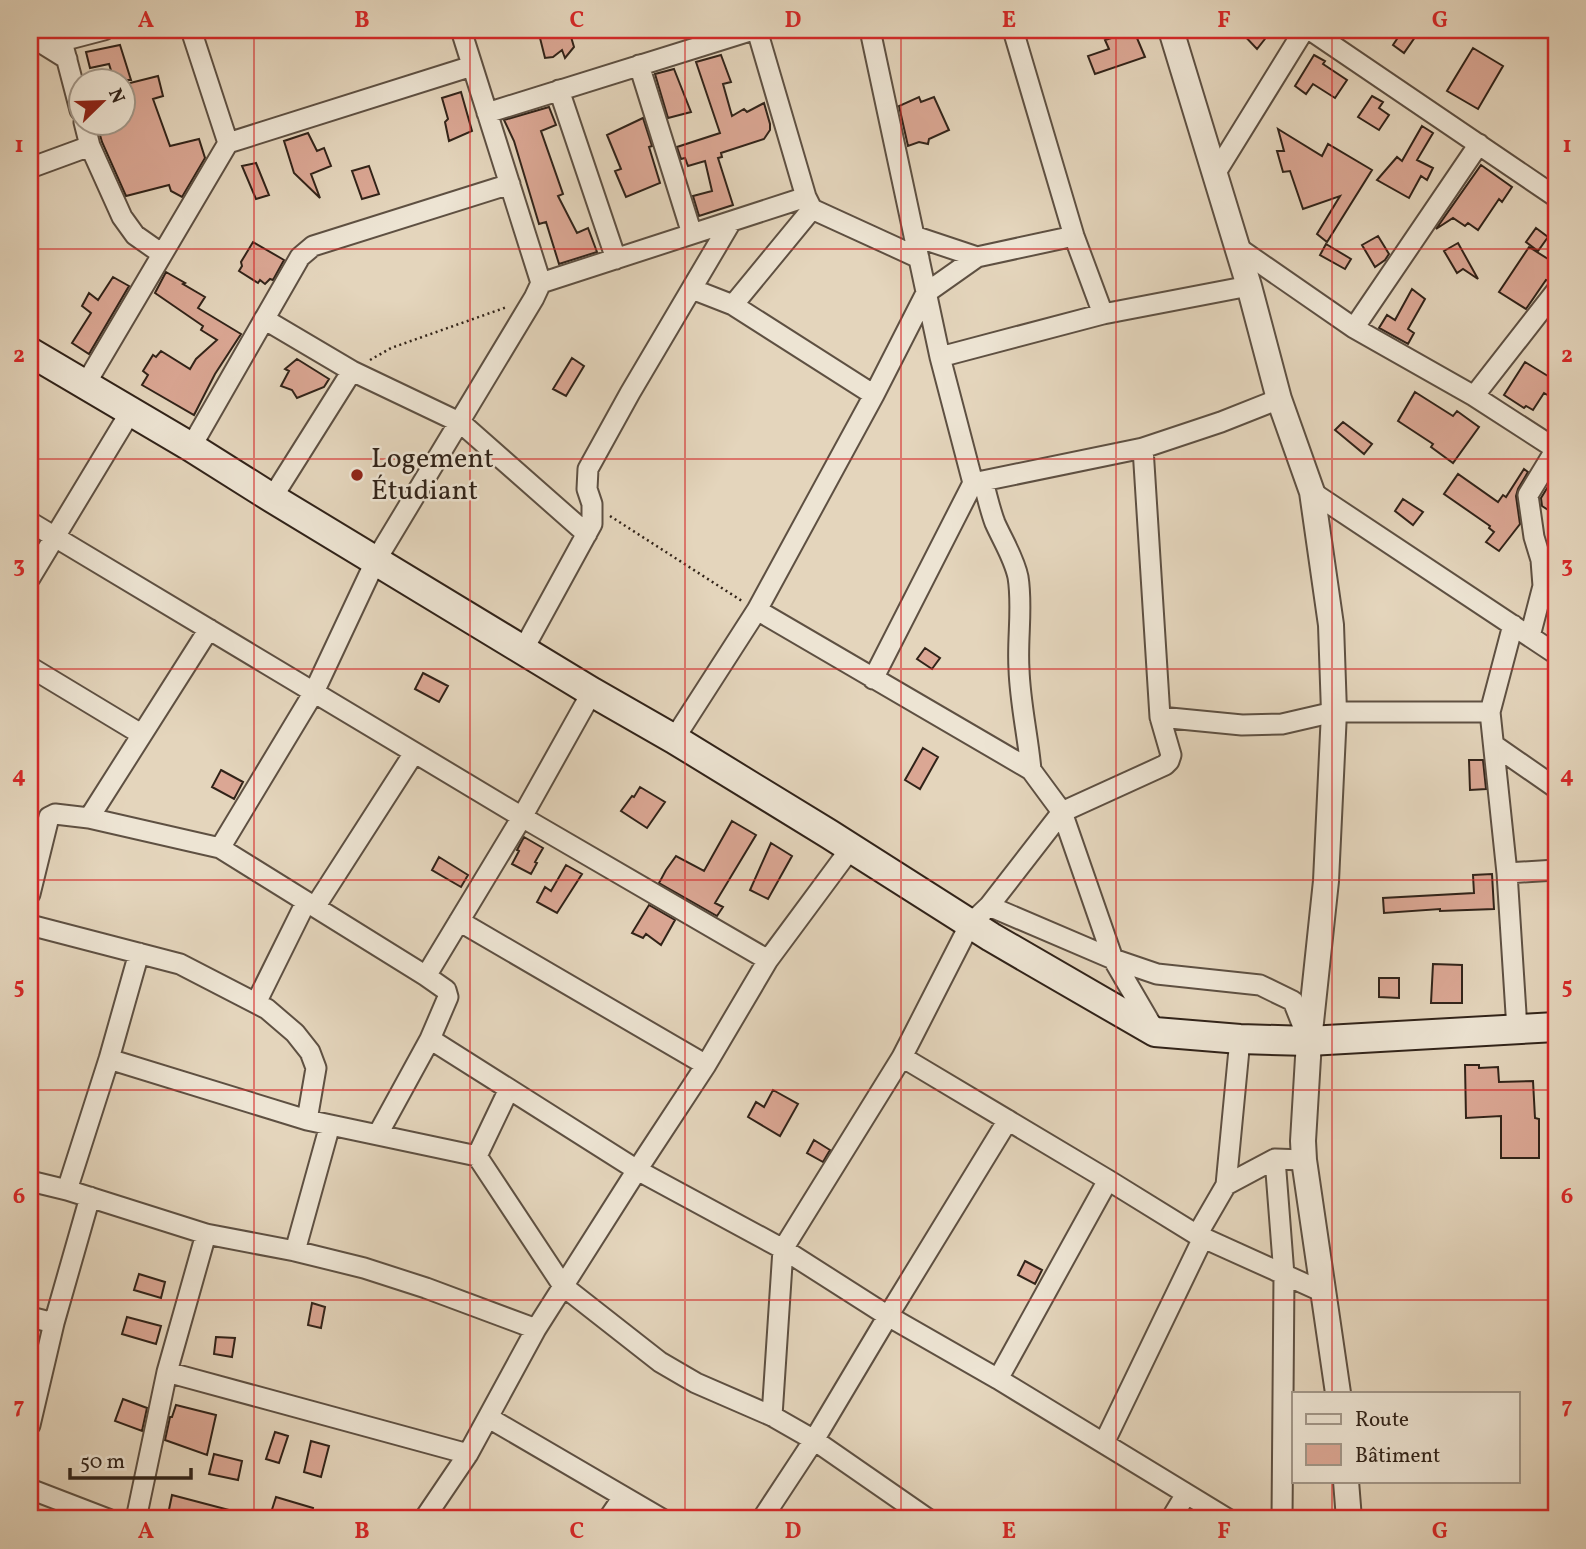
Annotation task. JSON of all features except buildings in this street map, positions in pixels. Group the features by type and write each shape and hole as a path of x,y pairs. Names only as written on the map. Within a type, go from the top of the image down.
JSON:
{"main road":[{"path":"30,352 851,848 980,915 1155,1032 1309,1041 1556,1027"}],"street":[{"path":"30,36 63,43 104,30"},
{"path":"191,30 228,142"},
{"path":"461,30 510,184 538,290"},
{"path":"487,113 755,30 809,203"},
{"path":"870,30 940,357 978,482 1017,577 1020,606 1018,666 1031,770"},
{"path":"1013,30 1074,236 1103,314"},
{"path":"1171,30 1249,286 1279,399 1312,492 1331,625 1334,712 1326,881 1309,1041 1303,1141 1338,1392"},
{"path":"1215,174 1304,30"},
{"path":"1310,30 1556,197"},
{"path":"63,43 69,66"},
{"path":"639,65 692,234"},
{"path":"85,385 228,142 472,66"},
{"path":"559,90 616,259"},
{"path":"88,136 122,216 135,235 162,254"},
{"path":"1354,328 1479,144"},
{"path":"30,168 90,146"},
{"path":"191,447 300,257 313,246 510,184"},
{"path":"733,305 809,203"},
{"path":"220,848 314,692 376,560 538,290 616,259 692,234 809,203 919,258"},
{"path":"523,650 592,524 592,504 587,489 588,469 730,222"},
{"path":"914,236 977,257"},
{"path":"674,739 757,610 926,293 977,257 1074,236"},
{"path":"1237,247 1354,328 1474,396 1556,449 1528,495 1534,537 1541,560 1543,586 1530,636"},
{"path":"940,357 1103,314 1249,286"},
{"path":"692,289 733,305 874,395"},
{"path":"1474,396 1556,293"},
{"path":"264,319 352,371 460,423 587,534"},
{"path":"272,498 352,371"},
{"path":"978,482 1143,448 1279,399"},
{"path":"30,579 131,411"},
{"path":"772,1416 783,1249 902,1057 980,915 1062,812 1169,761 1171,755 1160,718 1143,448"},
{"path":"873,679 978,482"},
{"path":"1312,492 1556,654"},
{"path":"30,522 414,753 768,960"},
{"path":"757,610 1031,770 1062,812 1113,959 1155,1032"},
{"path":"1513,625 1490,712 1507,873 1517,1029"},
{"path":"89,818 209,629"},
{"path":"30,667 141,734"},
{"path":"426,976 522,817 592,692"},
{"path":"1160,718 1242,725 1282,724 1334,712 1490,712"},
{"path":"1494,745 1556,788"},
{"path":"256,1003 311,904 414,753"},
{"path":"30,894 50,817 55,814 89,818 220,848 446,989 448,997 430,1039 378,1134"},
{"path":"424,1519 468,1454 536,1329 706,1065 768,960 851,848"},
{"path":"1507,873 1556,870"},
{"path":"980,915 1157,974 1260,985 1293,1001 1309,1041"},
{"path":"459,921 706,1065"},
{"path":"30,925 180,964 267,1009 295,1033 310,1052 316,1068 307,1119"},
{"path":"67,1190 109,1059 138,953"},
{"path":"430,1039 637,1170 783,1249 888,1316 998,1379 1228,1519"},
{"path":"1104,1443 1226,1185 1240,1039"},
{"path":"902,1057 1200,1237 1323,1292"},
{"path":"109,1059 307,1119 477,1156 564,1286 660,1362 696,1382 772,1416 814,1440 928,1519"},
{"path":"477,1156 509,1089"},
{"path":"762,1519 814,1440 1009,1120"},
{"path":"295,1251 330,1125"},
{"path":"1226,1185 1275,1159 1304,1160"},
{"path":"1275,1159 1284,1275 1282,1519"},
{"path":"998,1379 1108,1180"},
{"path":"30,1181 206,1234 295,1251 364,1268 536,1329"},
{"path":"30,1425 54,1323 90,1197"},
{"path":"136,1519 167,1372 206,1234"},
{"path":"30,1317 54,1323"},
{"path":"167,1372 468,1454"},
{"path":"489,1418 662,1519"},
{"path":"1346,1482 1349,1519"},
{"path":"30,1489 108,1519"},
{"path":"1171,1519 1186,1494"},
{"path":"607,1519 623,1497"}],"path":[{"path":"352,371 391,348 538,290"},
{"path":"592,504 757,610"}],"place":[{"name":"Logement Étudiant","path":"357,475"}]}
